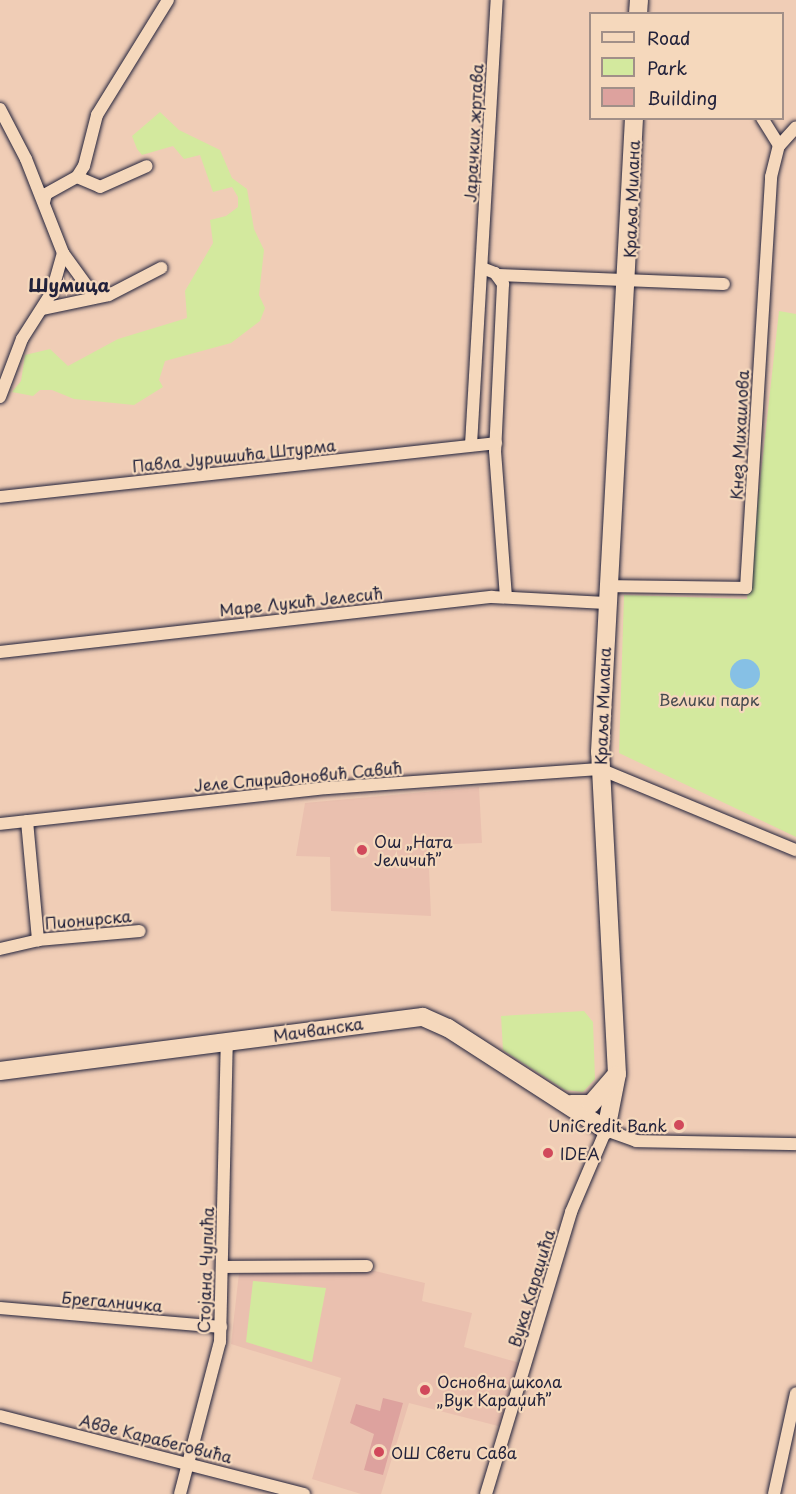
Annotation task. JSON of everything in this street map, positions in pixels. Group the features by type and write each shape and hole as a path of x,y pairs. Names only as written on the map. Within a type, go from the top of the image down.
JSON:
{"main road":[{"name":"Краља Милана","path":"606,1130 617,1074 600,769 606,594 627,280 634,120"},
{"name":"Мачванска","path":"0,1071 423,1017 448,1028 571,1104 606,1130"},
{"path":"571,1104 591,1104 617,1074"}],"street":[{"path":"44,202 46,194 77,177 97,115 168,0"},
{"name":"Јарачких жртава","path":"471,445 497,0"},
{"path":"0,109 44,202 63,253 95,297"},
{"path":"763,120 779,145"},
{"name":"Кнез Михаилова","path":"606,594 746,588 771,177 779,145 796,127"},
{"path":"77,177 100,187 147,166"},
{"path":"0,397 22,339 43,309 63,253"},
{"path":"43,309 109,295 161,268"},
{"path":"482,268 498,275 504,292 496,442 506,596"},
{"name":"Краља Милана","path":"498,275 724,284"},
{"path":"471,445 496,442"},
{"name":"Павла Јуришића Штурма","path":"0,497 471,445"},
{"name":"Маре Лукић Јелесић","path":"0,652 506,596 606,594"},
{"path":"600,769 796,850"},
{"name":"Јеле Спиридоновић Савић","path":"0,824 308,790 600,769"},
{"name":"Пионирска","path":"27,821 38,940"},
{"name":"Пионирска","path":"0,949 38,940 140,932"},
{"name":"Стојана Чупића","path":"180,1494 221,1327 227,1042"},
{"path":"606,1130 636,1141 796,1144"},
{"name":"Вука Караџића","path":"486,1494 571,1212 606,1130"},
{"path":"223,1268 367,1266"},
{"name":"Брегалничка","path":"0,1308 221,1327"},
{"path":"774,1494 796,1393"},
{"name":"Авде Карабеговића","path":"0,1416 304,1494"}],"shaded area":[{"name":"Ош „Ната Јеличић”","path":"479,787 482,843 428,845 431,916 331,911 330,857 296,856 305,803"},
{"name":"Основна школа „Вук Караџић”","path":"375,1271 425,1283 422,1301 472,1313 464,1347 520,1363 502,1427 409,1403 381,1494 361,1494 312,1479 341,1378 231,1344 239,1273"}],"green space":[{"path":"160,112 179,130 220,150 232,178 247,189 254,229 264,250 259,295 265,308 260,321 231,343 165,361 159,380 163,387 134,405 74,399 52,390 40,390 33,396 12,392 21,381 25,355 50,349 68,366 118,339 187,318 185,291 213,243 210,220 226,216 238,207 238,197 232,187 213,192 200,155 184,159 173,146 142,155 132,136"},
{"name":"Велики парк","path":"779,311 796,314 796,837 619,753 624,595 747,599"},
{"path":"584,1011 593,1022 595,1079 583,1092 565,1090 503,1050 501,1016"},
{"path":"253,1281 326,1288 312,1362 246,1342"}],"water":[{"path":"745,659 751,660 759,668 759,680 751,688 745,689 739,688 731,680 730,674 731,668 739,660"}],"building":[{"name":"ОШ Свети Сава","path":"383,1398 403,1403 383,1475 364,1470 374,1434 350,1423 356,1404 380,1411"}],"place":[{"name":"Ош „Ната Јеличић”","path":"362,850"},
{"name":"UniCredit Bank","path":"679,1125"},
{"name":"IDEA","path":"548,1153"},
{"name":"Основна школа „Вук Караџић”","path":"425,1390"},
{"name":"ОШ Свети Сава","path":"379,1452"}],"district":[{"name":"Шумица","path":"69,285"}]}
